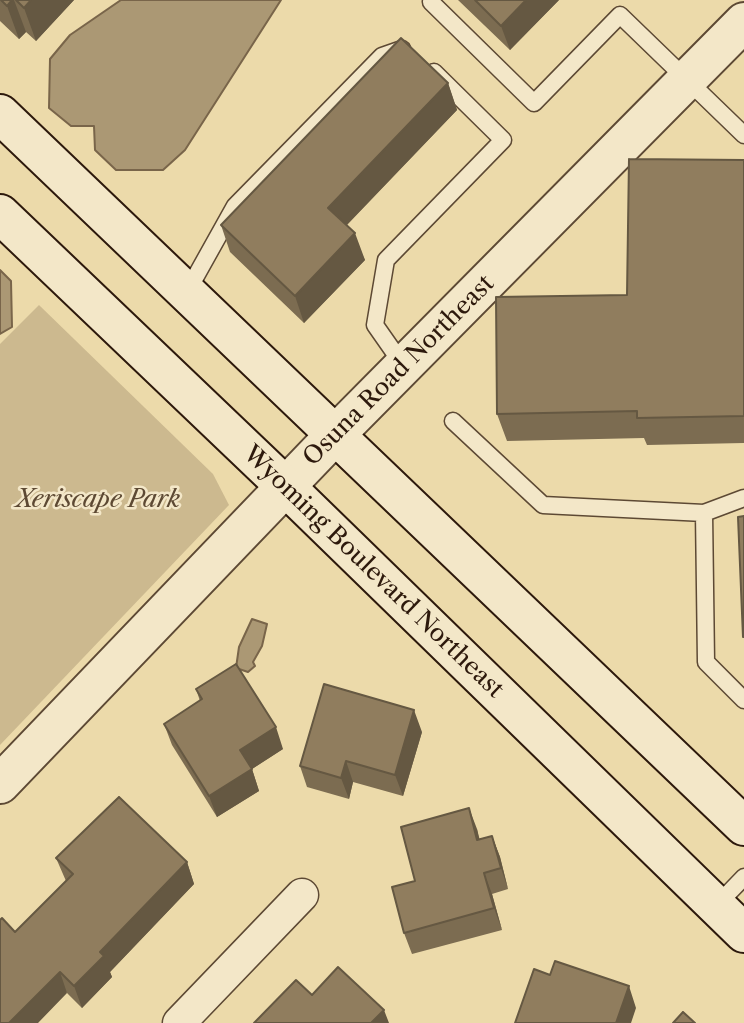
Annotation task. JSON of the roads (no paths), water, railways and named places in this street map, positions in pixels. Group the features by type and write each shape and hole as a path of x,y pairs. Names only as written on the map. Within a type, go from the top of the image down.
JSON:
{"main road":[{"name":"Osuna Road Northeast","path":"0,784 335,435 744,22"},
{"path":"11,125 744,826"},
{"name":"Wyoming Boulevard Northeast","path":"0,214 65,279 286,486 744,933"}],"street":[{"path":"178,1023 302,895"}],"lane":[{"path":"431,2 534,103 620,15 744,135"},
{"path":"187,292 235,205 382,56 402,48 418,56 503,140 386,260 375,325 404,366"},
{"path":"453,421 543,505 704,513 744,498"},
{"path":"704,513 706,662 744,701"},
{"path":"716,906 744,877"}],"park label":[{"name":"Xeriscape Park","path":"98,500"}]}
